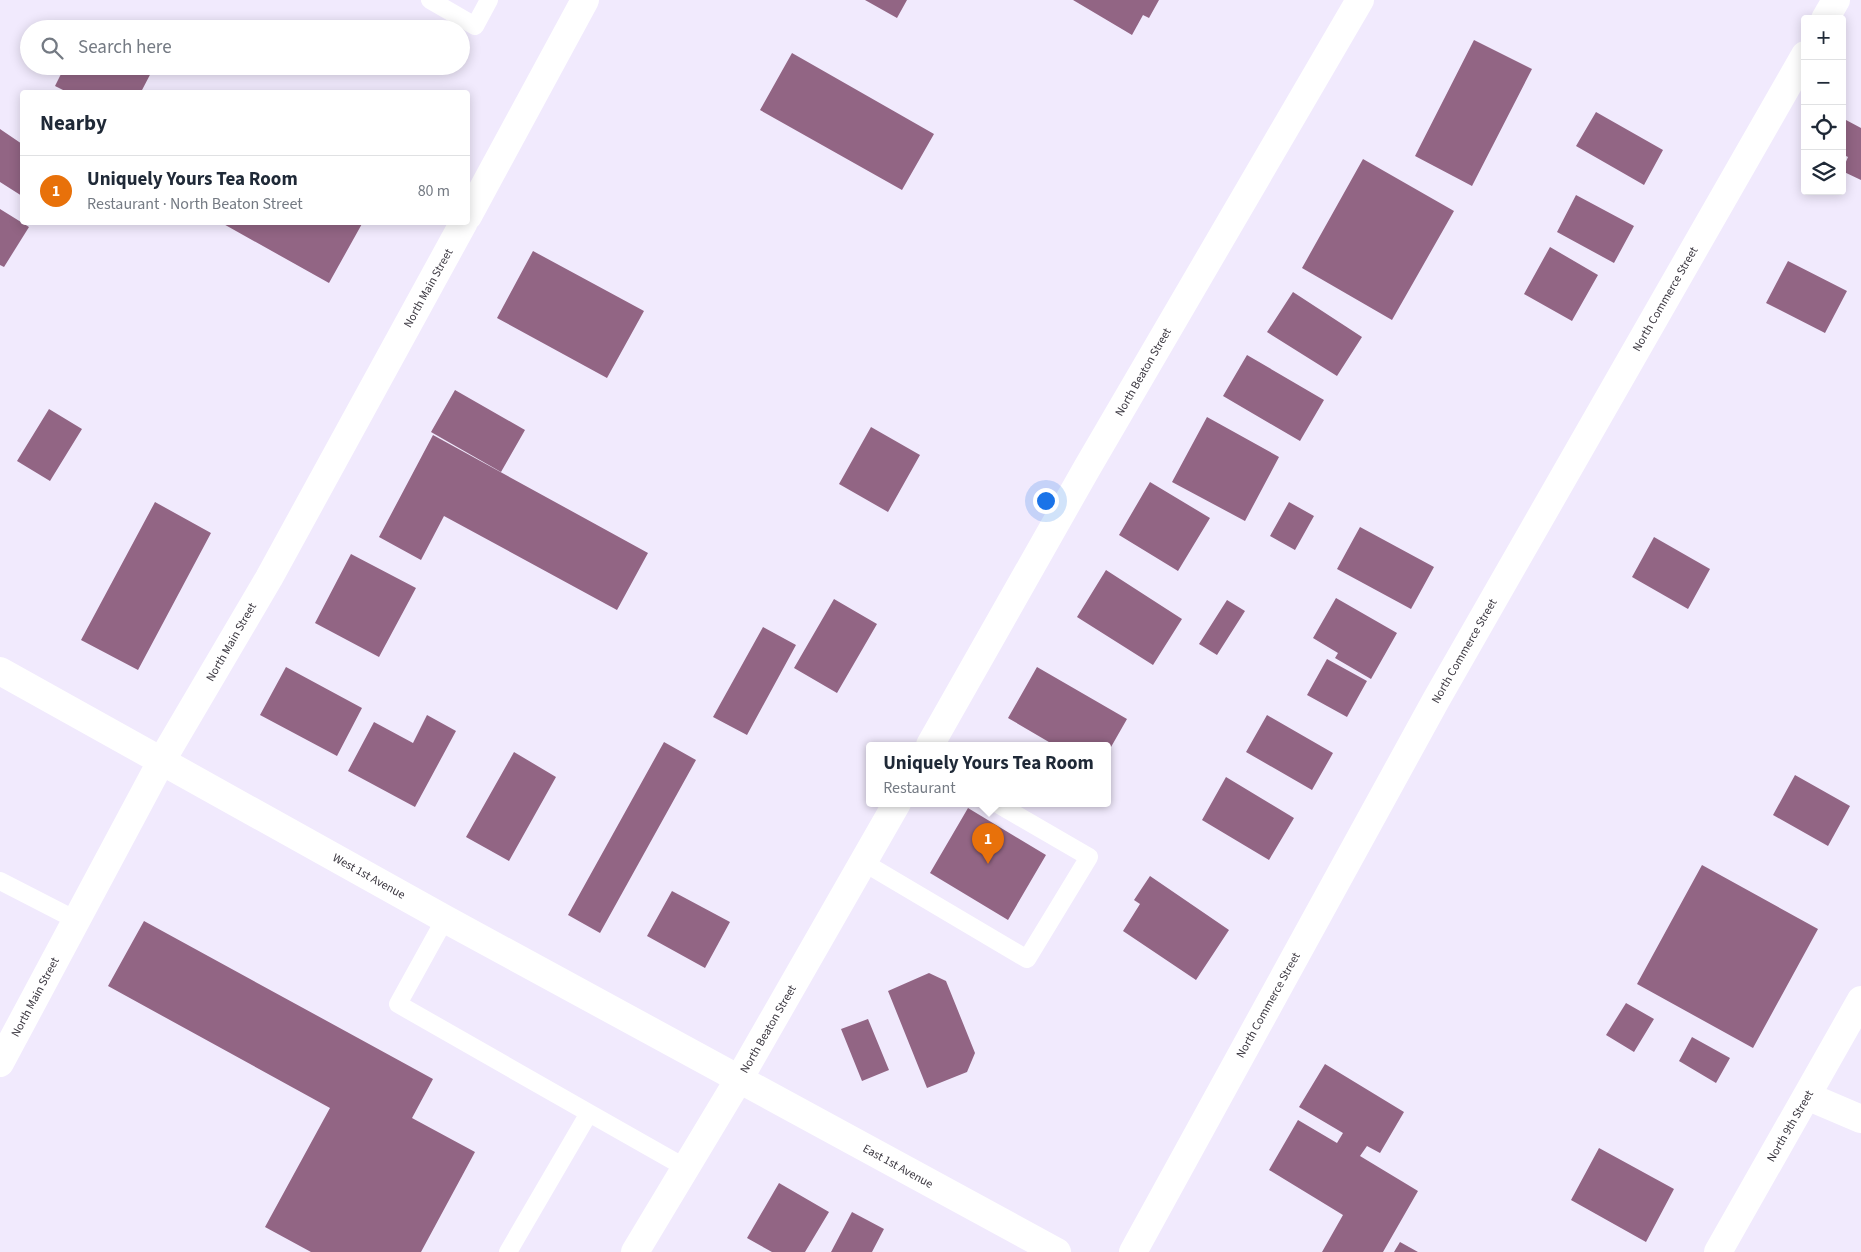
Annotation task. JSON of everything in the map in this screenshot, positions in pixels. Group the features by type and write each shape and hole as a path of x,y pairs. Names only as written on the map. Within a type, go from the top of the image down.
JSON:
{"street":[{"path":"470,212 585,0"},
{"name":"North Beaton Street","path":"932,742 1092,460 1360,0"},
{"path":"1827,15 1836,0"},
{"name":"North Commerce Street","path":"1133,1252 1436,700 1802,60"},
{"name":"North Main Street","path":"0,1063 162,760 269,578 462,225"},
{"name":"West 1st Avenue","path":"0,670 445,919 740,1080"},
{"name":"North Beaton Street","path":"635,1252 740,1080 895,807"},
{"name":"North 9th Street","path":"1718,1252 1861,1000"},
{"name":"East 1st Avenue","path":"740,1080 1057,1252"},
{"path":"1807,1096 1861,1119"}],"lane":[{"path":"430,0 465,20"},
{"path":"470,23 475,26 489,0"},
{"path":"863,862 1027,959 1089,857 1003,807"},
{"path":"0,881 76,920"},
{"path":"445,919 398,1004 686,1168"},
{"path":"508,1252 589,1113"}],"building":[{"path":"865,0 907,0 897,18"},
{"path":"1073,0 1159,0 1149,18 1143,15 1132,35"},
{"path":"1474,40 1532,69 1472,186 1415,156"},
{"path":"792,53 934,134 902,190 760,110"},
{"path":"60,75 150,75 142,90 63,90 55,86"},
{"path":"1596,112 1663,150 1644,185 1576,146"},
{"path":"1846,120 1861,128 1861,180 1846,173 1848,157 1846,156"},
{"path":"0,129 20,143 20,195 0,182"},
{"path":"1363,159 1454,211 1392,320 1302,268"},
{"path":"1576,195 1634,226 1614,263 1557,232"},
{"path":"0,209 20,221 20,225 29,227 4,267 0,265"},
{"path":"225,225 361,225 329,283"},
{"path":"1550,247 1598,275 1572,321 1524,294"},
{"path":"533,251 644,311 607,378 497,318"},
{"path":"1788,261 1847,291 1825,333 1766,303"},
{"path":"1293,292 1362,337 1337,376 1267,332"},
{"path":"1247,355 1324,400 1300,441 1223,396"},
{"path":"455,390 525,430 501,472 431,432"},
{"path":"49,409 82,429 50,481 17,461"},
{"path":"1207,417 1279,457 1245,521 1172,482"},
{"path":"871,427 920,455 888,512 839,484"},
{"path":"433,435 648,553 617,610 444,516 421,560 379,537"},
{"path":"1150,482 1210,518 1178,571 1119,535"},
{"path":"155,502 211,533 138,670 81,640"},
{"path":"1289,502 1314,516 1295,550 1270,536"},
{"path":"1360,527 1434,567 1411,609 1337,569"},
{"path":"1654,537 1710,569 1688,609 1632,577"},
{"path":"351,554 416,588 379,657 315,623"},
{"path":"1106,570 1182,619 1153,665 1077,617"},
{"path":"1336,598 1397,633 1371,679 1335,658 1338,653 1313,638"},
{"path":"834,599 877,624 837,693 794,668"},
{"path":"1227,600 1245,611 1217,655 1199,644"},
{"path":"763,627 796,645 747,735 713,717"},
{"path":"1327,659 1367,681 1347,717 1307,695"},
{"path":"286,667 362,708 337,756 260,715"},
{"path":"1037,667 1127,719 1111,747 1111,742 1049,742 1008,718"},
{"path":"427,715 456,731 415,807 348,771 374,722 413,743"},
{"path":"1267,715 1333,753 1312,790 1246,752"},
{"path":"664,742 696,760 600,933 568,915"},
{"path":"514,752 556,777 509,861 466,837"},
{"path":"1795,775 1850,806 1828,846 1773,815"},
{"path":"1226,777 1294,818 1269,860 1202,820"},
{"path":"968,808 1046,855 1008,920 930,873"},
{"path":"1702,865 1818,929 1753,1048 1637,984"},
{"path":"1150,876 1229,930 1196,980 1123,931 1140,904 1134,900"},
{"path":"672,891 730,922 705,968 647,936"},
{"path":"144,921 433,1079 412,1118 475,1152 421,1252 311,1252 265,1227 330,1108 108,986"},
{"path":"929,973 946,981 975,1053 967,1072 927,1088 888,991"},
{"path":"1626,1003 1654,1019 1634,1052 1606,1035"},
{"path":"868,1019 889,1070 862,1081 841,1029"},
{"path":"1692,1037 1730,1058 1716,1083 1679,1061"},
{"path":"1325,1064 1404,1112 1380,1153 1367,1146 1360,1156 1418,1191 1383,1252 1322,1252 1343,1215 1269,1170 1298,1120 1337,1143 1343,1133 1299,1107"},
{"path":"1599,1148 1674,1189 1646,1242 1571,1200"},
{"path":"779,1183 829,1212 805,1252 772,1252 747,1238"},
{"path":"852,1212 884,1229 872,1252 831,1252"},
{"path":"1400,1242 1418,1252 1394,1252"}],"place":[{"name":"Uniquely Yours Tea Room","path":"988,864"}]}
